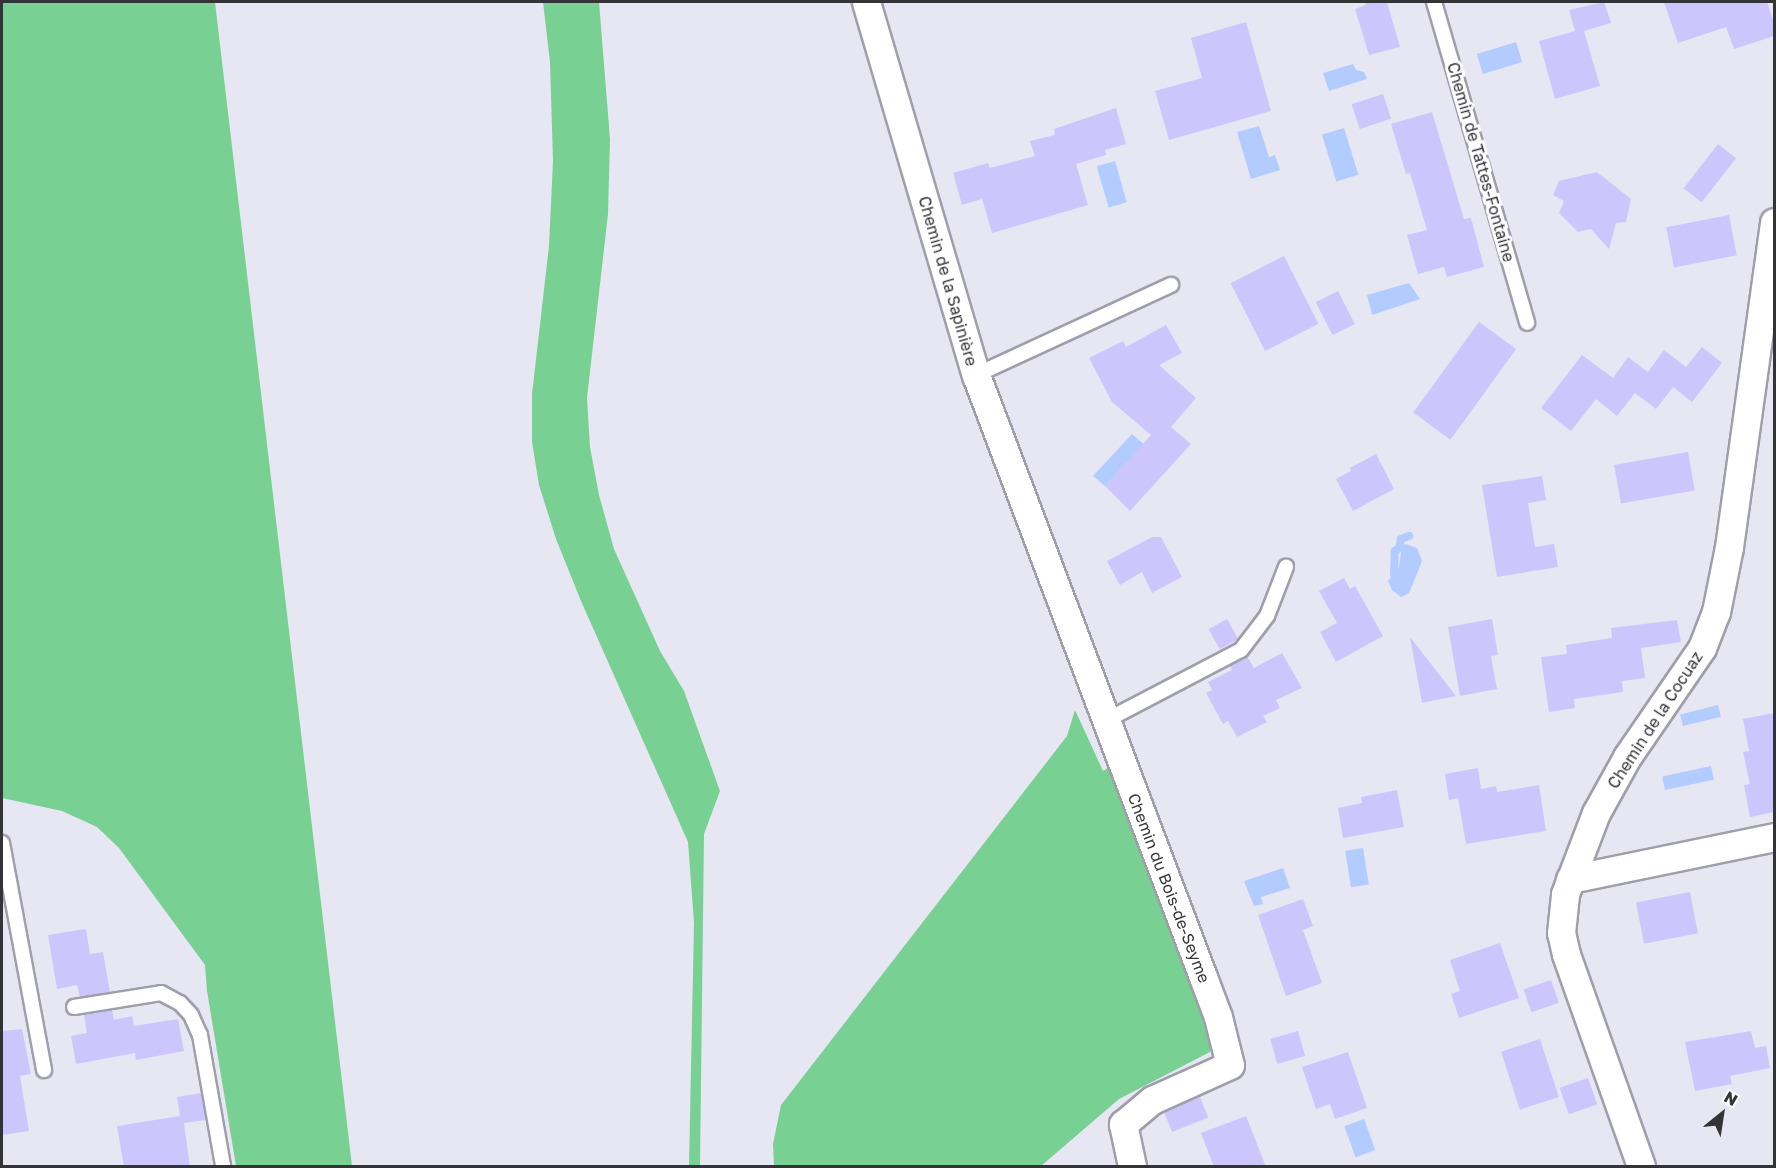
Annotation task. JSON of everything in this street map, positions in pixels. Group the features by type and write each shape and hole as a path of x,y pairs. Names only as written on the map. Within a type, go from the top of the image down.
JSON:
{"street":[{"name":"Chemin de la Sapinière","path":"866,2 976,375 1045,556"},
{"name":"Chemin de la Cocuaz","path":"1641,1167 1566,954 1562,922 1570,879 1596,813 1627,757 1702,648 1716,612 1729,547 1774,222"},
{"name":"Chemin du Bois-de-Seyme","path":"1045,556 1105,721 1207,987 1230,1065 1152,1100 1123,1124 1132,1167"},
{"path":"1570,879 1774,837"}],"lane":[{"name":"Chemin de Tattes-Fontaine","path":"1434,2 1527,323"},
{"path":"976,375 1171,285"},
{"path":"1105,721 1241,650 1267,616 1286,567"},
{"path":"2,843 44,1070"},
{"path":"74,1008 161,993 170,995 180,1003 191,1015 200,1035 222,1167"}],"green space":[{"path":"2,2 215,2 352,1166 236,1166 207,991 205,965 119,848 97,827 62,811 2,798"},
{"path":"543,2 599,2 610,139 608,214 587,398 590,447 599,495 614,549 660,651 684,691 720,791 704,834 700,1166 689,1166 694,923 688,842 581,601 556,539 539,485 532,442 532,394 549,246 553,161 550,62"},
{"path":"1075,710 1103,771 1113,765 1212,1036 1210,1052 1119,1099 1041,1166 774,1166 773,1144 781,1105 1067,736"}],"water":[{"path":"1516,42 1522,62 1483,74 1477,54"},
{"path":"1353,64 1356,70 1364,72 1367,79 1329,91 1323,73"},
{"path":"1259,126 1269,157 1275,155 1280,170 1251,179 1237,132"},
{"path":"1344,128 1358,175 1336,182 1322,135"},
{"path":"1115,161 1127,202 1109,208 1097,166"},
{"path":"1409,283 1420,299 1372,315 1367,295"},
{"path":"1132,434 1147,447 1126,463 1105,486 1093,476"},
{"path":"1406,544 1417,548 1422,561 1409,593 1401,597 1392,590 1388,581 1399,567 1402,546"},
{"path":"1718,705 1721,717 1683,726 1680,714"},
{"path":"1711,766 1714,780 1665,790 1662,776"},
{"path":"1363,848 1369,885 1351,887 1345,851"},
{"path":"1283,868 1290,888 1261,897 1263,904 1254,906 1244,881"},
{"path":"1364,1119 1375,1150 1356,1157 1344,1126"}],"building":[{"path":"1365,2 1387,2 1400,47 1369,55 1355,9 1366,5"},
{"path":"1604,2 1611,23 1584,31 1600,86 1555,99 1539,41 1575,31 1569,10"},
{"path":"1664,2 1767,2 1774,23 1774,36 1734,49 1726,27 1678,43"},
{"path":"1246,22 1271,111 1169,140 1155,91 1202,78 1191,38"},
{"path":"1383,94 1391,119 1360,129 1352,104"},
{"path":"1116,108 1126,144 1105,150 1106,155 1076,164 1088,205 992,233 982,199 962,205 953,173 988,163 990,168 1035,156 1030,141 1055,135 1054,129"},
{"path":"1432,112 1464,219 1471,218 1484,267 1447,277 1444,267 1418,274 1407,235 1427,230 1410,173 1406,174 1391,124"},
{"path":"1718,144 1736,158 1702,202 1684,188"},
{"path":"1597,172 1631,199 1626,222 1616,223 1609,249 1591,229 1578,232 1559,213 1564,201 1553,195 1559,181"},
{"path":"1729,215 1737,255 1674,267 1666,227"},
{"path":"1284,256 1319,324 1265,351 1231,283"},
{"path":"1338,291 1355,324 1333,335 1316,302"},
{"path":"1479,322 1516,349 1450,440 1413,413"},
{"path":"1166,325 1182,353 1159,365 1196,398 1171,427 1191,444 1130,511 1105,486 1151,435 1112,402 1089,358 1123,341 1126,347"},
{"path":"1702,347 1722,363 1692,402 1673,387 1656,409 1635,393 1617,416 1596,399 1571,431 1541,408 1582,355 1613,378 1628,357 1648,372 1664,350 1686,367"},
{"path":"1688,452 1695,490 1621,503 1614,465"},
{"path":"1376,454 1394,489 1353,511 1336,479 1351,471 1350,468"},
{"path":"1542,476 1546,500 1528,503 1535,547 1554,544 1558,567 1497,577 1482,485"},
{"path":"1152,537 1161,537 1182,577 1152,593 1142,572 1120,585 1107,561"},
{"path":"1344,578 1350,589 1355,586 1383,636 1336,662 1320,632 1337,623 1319,591"},
{"path":"1227,619 1238,639 1220,649 1209,629"},
{"path":"1492,619 1498,655 1491,656 1497,689 1460,696 1448,627"},
{"path":"1677,620 1681,642 1641,648 1645,678 1622,681 1623,692 1574,699 1575,708 1549,712 1541,657 1567,654 1566,645 1612,638 1611,628"},
{"path":"1410,637 1456,696 1422,703"},
{"path":"1282,653 1302,688 1276,700 1280,708 1263,716 1267,722 1237,737 1228,721 1223,724 1206,693 1212,690 1208,682 1232,670 1230,666 1247,656 1254,668"},
{"path":"1774,713 1774,812 1750,817 1744,785 1750,784 1743,752 1749,751 1743,719"},
{"path":"1478,768 1481,789 1496,786 1497,792 1539,785 1546,831 1466,844 1458,798 1449,800 1445,774"},
{"path":"1397,790 1404,827 1343,838 1338,808 1362,803 1361,797"},
{"path":"1690,892 1698,933 1644,944 1636,902"},
{"path":"1303,899 1313,926 1303,930 1322,983 1286,996 1258,915"},
{"path":"86,929 90,954 103,952 110,992 80,997 77,985 57,989 48,935"},
{"path":"1500,943 1519,998 1459,1018 1451,994 1460,991 1450,960"},
{"path":"1551,980 1559,1003 1531,1012 1524,989"},
{"path":"112,1010 114,1020 132,1016 134,1026 178,1019 184,1051 136,1060 135,1053 76,1064 71,1036 87,1033 84,1015"},
{"path":"22,1029 31,1074 20,1076 29,1131 2,1135 2,1031"},
{"path":"1298,1031 1305,1056 1277,1064 1270,1039"},
{"path":"1751,1031 1755,1048 1766,1046 1770,1068 1730,1076 1732,1084 1695,1091 1685,1042"},
{"path":"1540,1039 1559,1097 1520,1110 1501,1052"},
{"path":"1348,1052 1367,1108 1335,1119 1330,1104 1316,1109 1302,1067"},
{"path":"1588,1078 1597,1104 1569,1114 1560,1088"},
{"path":"201,1093 206,1120 184,1123 190,1167 124,1167 117,1126 180,1116 177,1097"},
{"path":"1200,1097 1208,1117 1172,1132 1164,1112"},
{"path":"1246,1116 1266,1167 1214,1167 1201,1133"}],"waterway":[{"path":"1394,574 1395,551 1399,548 1401,539 1409,536"}]}
